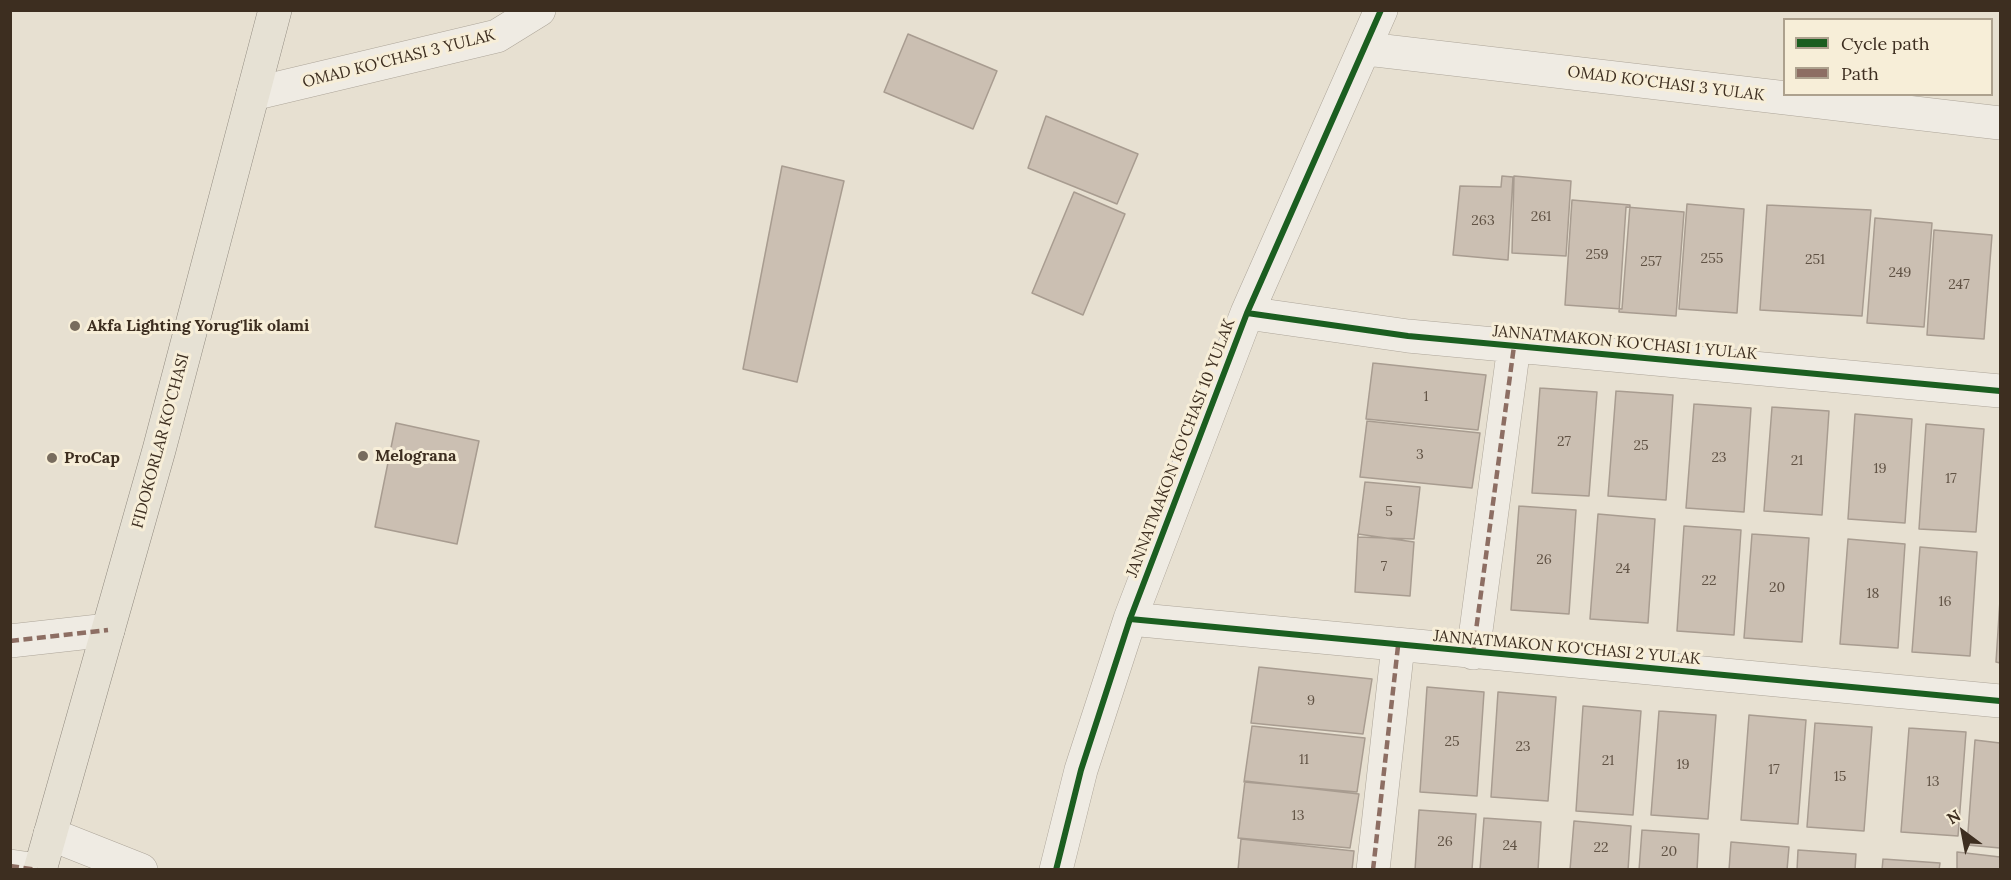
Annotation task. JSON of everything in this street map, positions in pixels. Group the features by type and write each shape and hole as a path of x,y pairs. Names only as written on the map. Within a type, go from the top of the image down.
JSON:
{"main road":[{"name":"FIDOKORLAR KO'CHASI","path":"39,870 159,450 275,10"}],"street":[{"name":"OMAD KO'CHASI 3 YULAK","path":"253,94 497,36 539,10"},
{"name":"JANNATMAKON KO'CHASI 10 YULAK","path":"1056,870 1081,770 1130,619 1247,313 1367,49 1382,10"},
{"name":"OMAD KO'CHASI 3 YULAK","path":"1367,49 2001,123"},
{"name":"JANNATMAKON KO'CHASI 1 YULAK","path":"1247,313 1408,336 2001,391"},
{"path":"1473,653 1514,346"},
{"name":"JANNATMAKON KO'CHASI 2 YULAK","path":"1130,619 2001,701"},
{"path":"10,641 108,630"},
{"path":"1373,870 1398,646"},
{"path":"50,834 141,870"},
{"path":"10,866 39,870"}],"building":[{"path":"908,34 997,71 973,129 884,92"},
{"path":"1046,116 1138,154 1117,204 1028,168"},
{"path":"782,166 844,181 797,382 743,369"},
{"path":"1502,176 1513,177 1508,260 1453,255 1460,186 1501,187"},
{"path":"1514,176 1571,181 1566,256 1512,253"},
{"path":"1074,192 1125,214 1083,315 1032,293"},
{"path":"1572,200 1630,205 1622,309 1565,305"},
{"path":"1687,204 1744,209 1737,313 1679,309"},
{"path":"1767,205 1871,210 1862,316 1760,310"},
{"path":"1626,207 1684,212 1676,316 1619,312"},
{"path":"1875,218 1932,223 1924,327 1867,323"},
{"path":"1934,230 1992,235 1984,339 1927,335"},
{"path":"1373,363 1486,375 1478,430 1366,419"},
{"path":"1540,388 1597,392 1589,496 1532,493"},
{"path":"1616,391 1673,395 1666,500 1608,496"},
{"path":"1694,404 1751,408 1744,512 1686,508"},
{"path":"1772,407 1829,411 1822,515 1764,511"},
{"path":"1855,414 1912,419 1905,523 1848,519"},
{"path":"1367,421 1480,433 1472,488 1360,477"},
{"path":"396,423 479,441 457,544 375,527"},
{"path":"1926,424 1984,429 1976,532 1919,529"},
{"path":"1365,482 1420,487 1414,539 1358,537"},
{"path":"1519,506 1576,510 1569,614 1511,610"},
{"path":"1598,514 1655,519 1648,623 1590,619"},
{"path":"1684,526 1741,530 1734,635 1677,631"},
{"path":"1358,534 1414,542 1410,596 1355,592"},
{"path":"1752,534 1809,538 1802,642 1744,638"},
{"path":"1848,539 1905,544 1898,648 1840,644"},
{"path":"1920,547 1977,552 1970,656 1912,652"},
{"path":"2000,600 2000,663 1996,662"},
{"path":"1259,667 1372,679 1363,734 1251,723"},
{"path":"1427,687 1484,692 1477,796 1420,792"},
{"path":"1498,692 1556,697 1548,801 1491,797"},
{"path":"1583,706 1641,711 1633,815 1576,811"},
{"path":"1659,711 1716,715 1708,819 1651,815"},
{"path":"1749,715 1806,720 1798,824 1741,820"},
{"path":"1815,723 1872,727 1864,831 1807,827"},
{"path":"1252,726 1365,738 1357,792 1244,782"},
{"path":"1909,728 1966,732 1958,836 1901,832"},
{"path":"1975,740 2000,743 2000,848 1967,845"},
{"path":"1245,781 1359,794 1350,848 1238,838"},
{"path":"1419,810 1476,814 1472,870 1415,870"},
{"path":"1484,818 1541,822 1538,870 1480,870"},
{"path":"1574,821 1631,826 1628,870 1570,870"},
{"path":"1642,830 1699,834 1697,870 1639,870"},
{"path":"1241,839 1354,851 1352,870 1238,870"},
{"path":"1731,842 1789,847 1787,870 1729,870"},
{"path":"1798,850 1856,854 1855,870 1797,870"},
{"path":"1957,852 2000,857 2000,870 1957,870"},
{"path":"1883,859 1940,863 1939,870 1882,870"}],"marked path":[{"path":"1473,653 1514,346"},
{"path":"10,641 108,630"},
{"path":"1373,870 1398,646"},
{"path":"10,866 37,870"}],"cycle path":[{"path":"1056,870 1081,770 1130,619 1247,313 1381,10"},
{"path":"1247,313 1408,336 2000,391"},
{"path":"1130,619 2000,701"}],"place":[{"name":"Akfa Lighting Yorug'lik olami","path":"75,326"},
{"name":"Melograna","path":"363,456"},
{"name":"ProCap","path":"52,458"}]}
